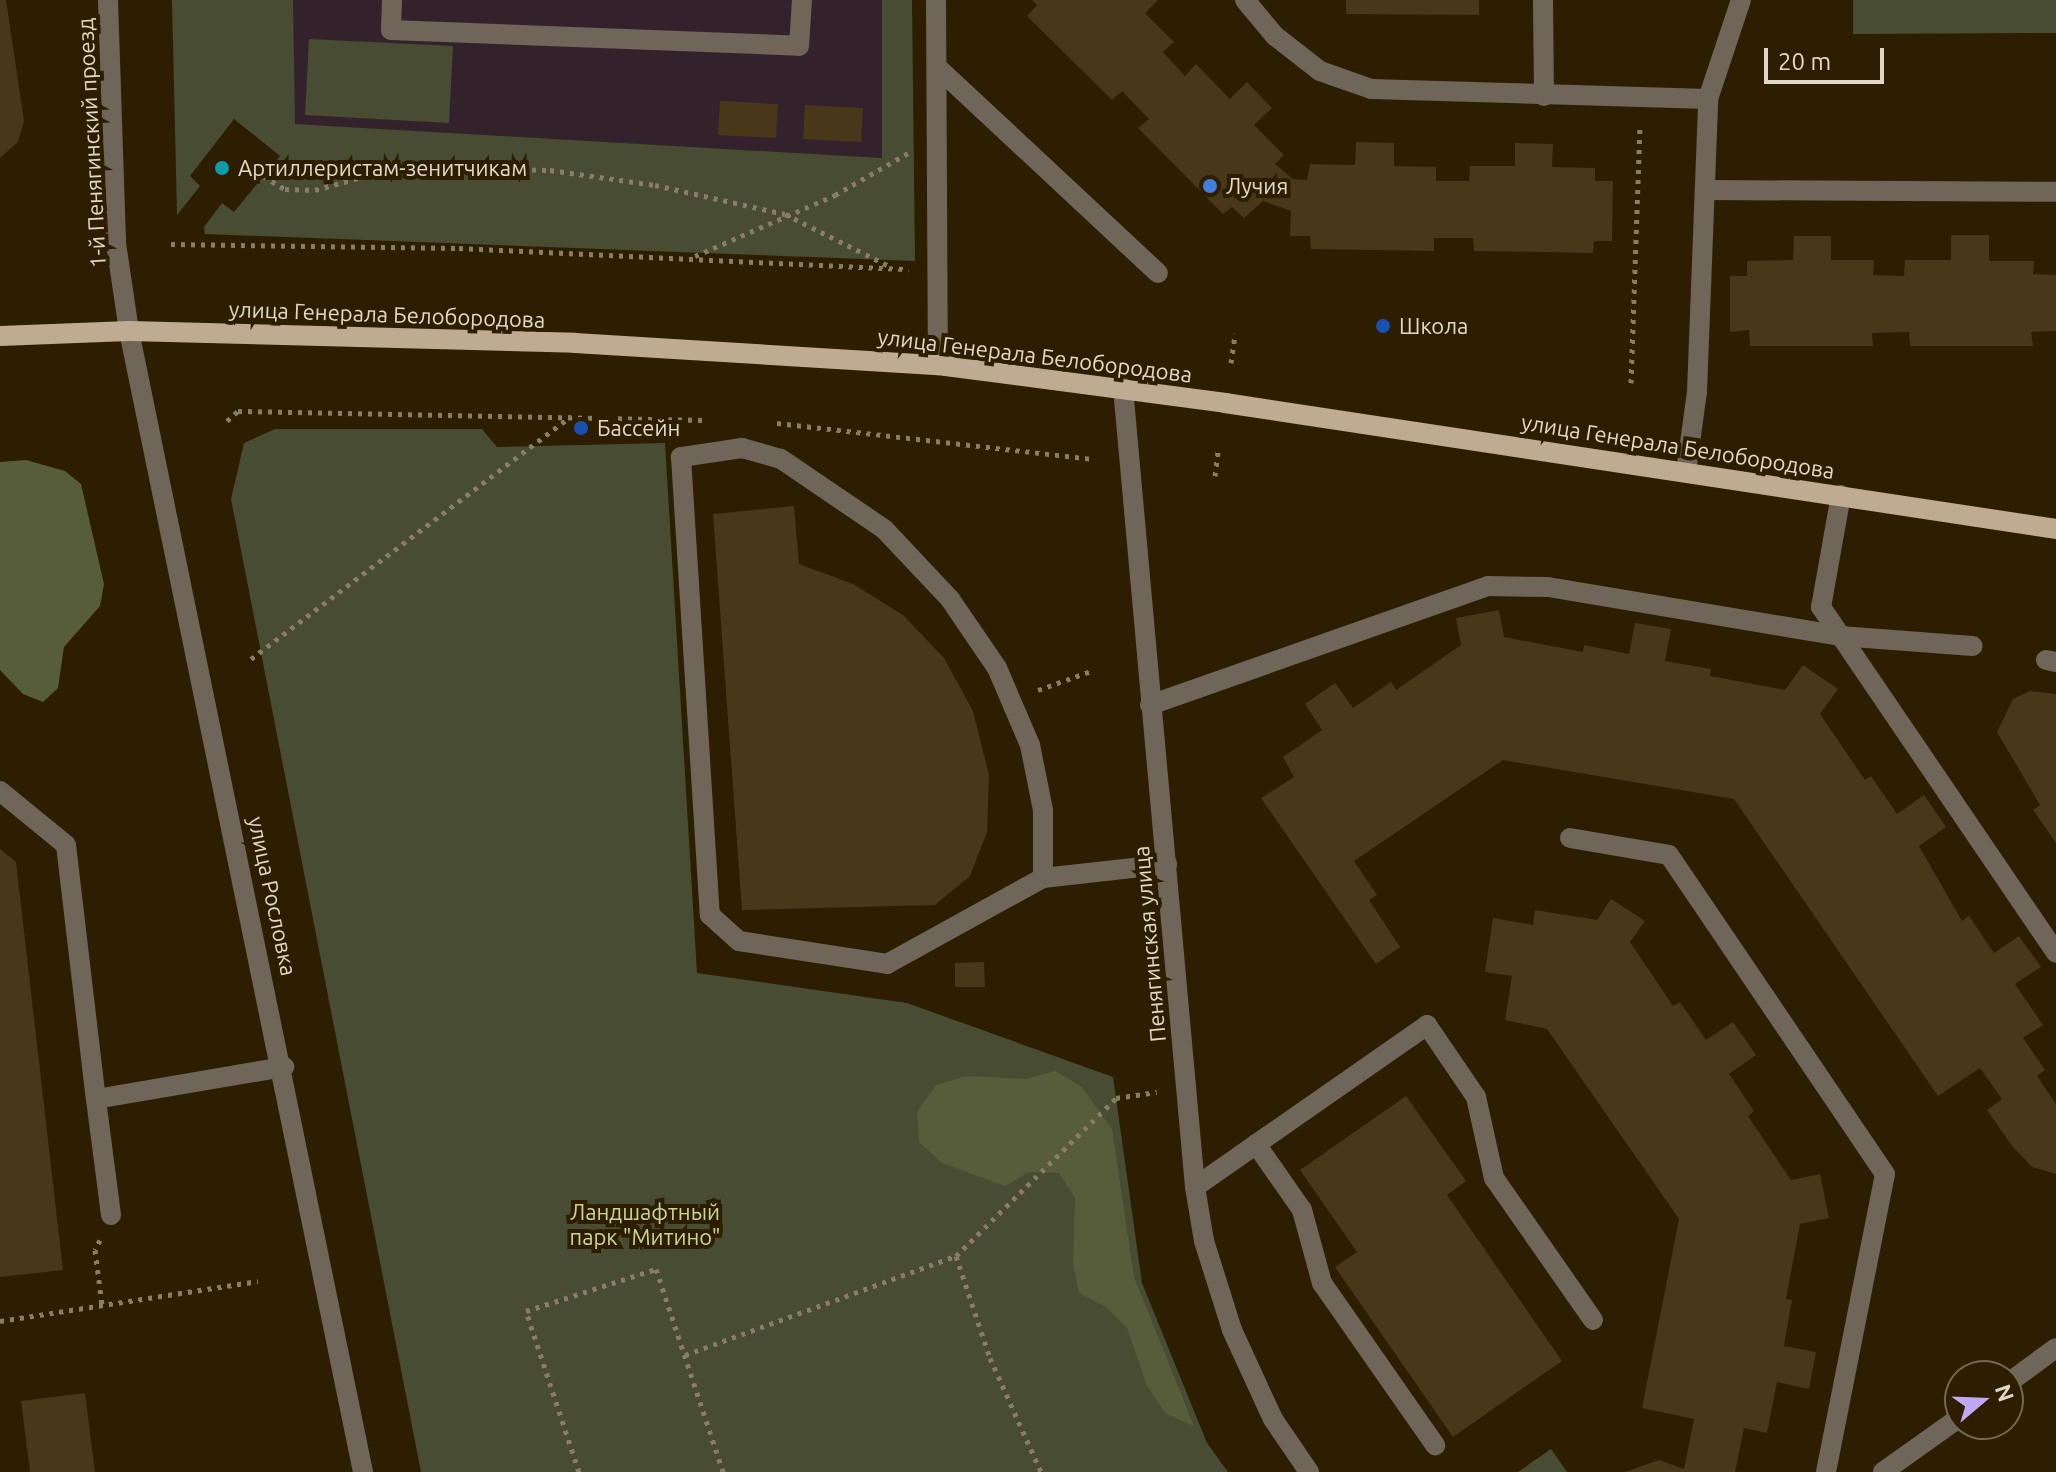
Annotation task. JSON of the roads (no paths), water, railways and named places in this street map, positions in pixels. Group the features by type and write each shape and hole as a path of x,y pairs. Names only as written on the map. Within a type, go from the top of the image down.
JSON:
{"main road":[{"name":"улица Генерала Белобородова","path":"0,336 129,331 658,346 938,365 1123,388 2056,529"}],"street":[{"name":"1-й Пенягинский проезд","path":"108,0 116,243 129,331"},
{"path":"392,0 391,30 799,46 802,0"},
{"path":"936,0 938,365"},
{"path":"1245,0 1275,36 1320,71 1371,89 1708,99"},
{"path":"1543,0 1544,96"},
{"path":"1686,472 1697,392 1707,190 1708,99 1741,0"},
{"path":"937,67 1158,273"},
{"path":"1707,190 2056,192"},
{"name":"улица Рословка","path":"129,331 284,1067 363,1472"},
{"name":"Пенягинская улица","path":"1123,388 1195,1187 1204,1241 1232,1330 1273,1419 1309,1472"},
{"path":"1043,878 1043,810 1030,745 997,668 950,599 884,529 781,459 742,448 681,457 710,915 739,941 887,964 1043,878 1167,864"},
{"path":"1841,495 1821,607 2056,953"},
{"path":"1150,705 1488,586 1548,587 1840,636 1973,646"},
{"path":"0,791 66,845 111,1215"},
{"path":"1570,838 1669,855 1885,1174 1826,1472"},
{"path":"1195,1187 1427,1025 1476,1097 1494,1178 1593,1320"},
{"path":"96,1099 284,1067"},
{"path":"1256,1144 1302,1210 1322,1283 1435,1445"},
{"path":"2024,1371 2056,1348"},
{"path":"1883,1472 1944,1428"}],"place":[{"name":"Артиллеристам-зенитчикам","path":"222,168"},
{"name":"Лучия","path":"1210,186"},
{"name":"Школа","path":"1383,326"},
{"name":"Бассейн","path":"581,428"}],"park label":[{"name":"Ландшафтный парк \"Митино\"","path":"645,1224"}]}
